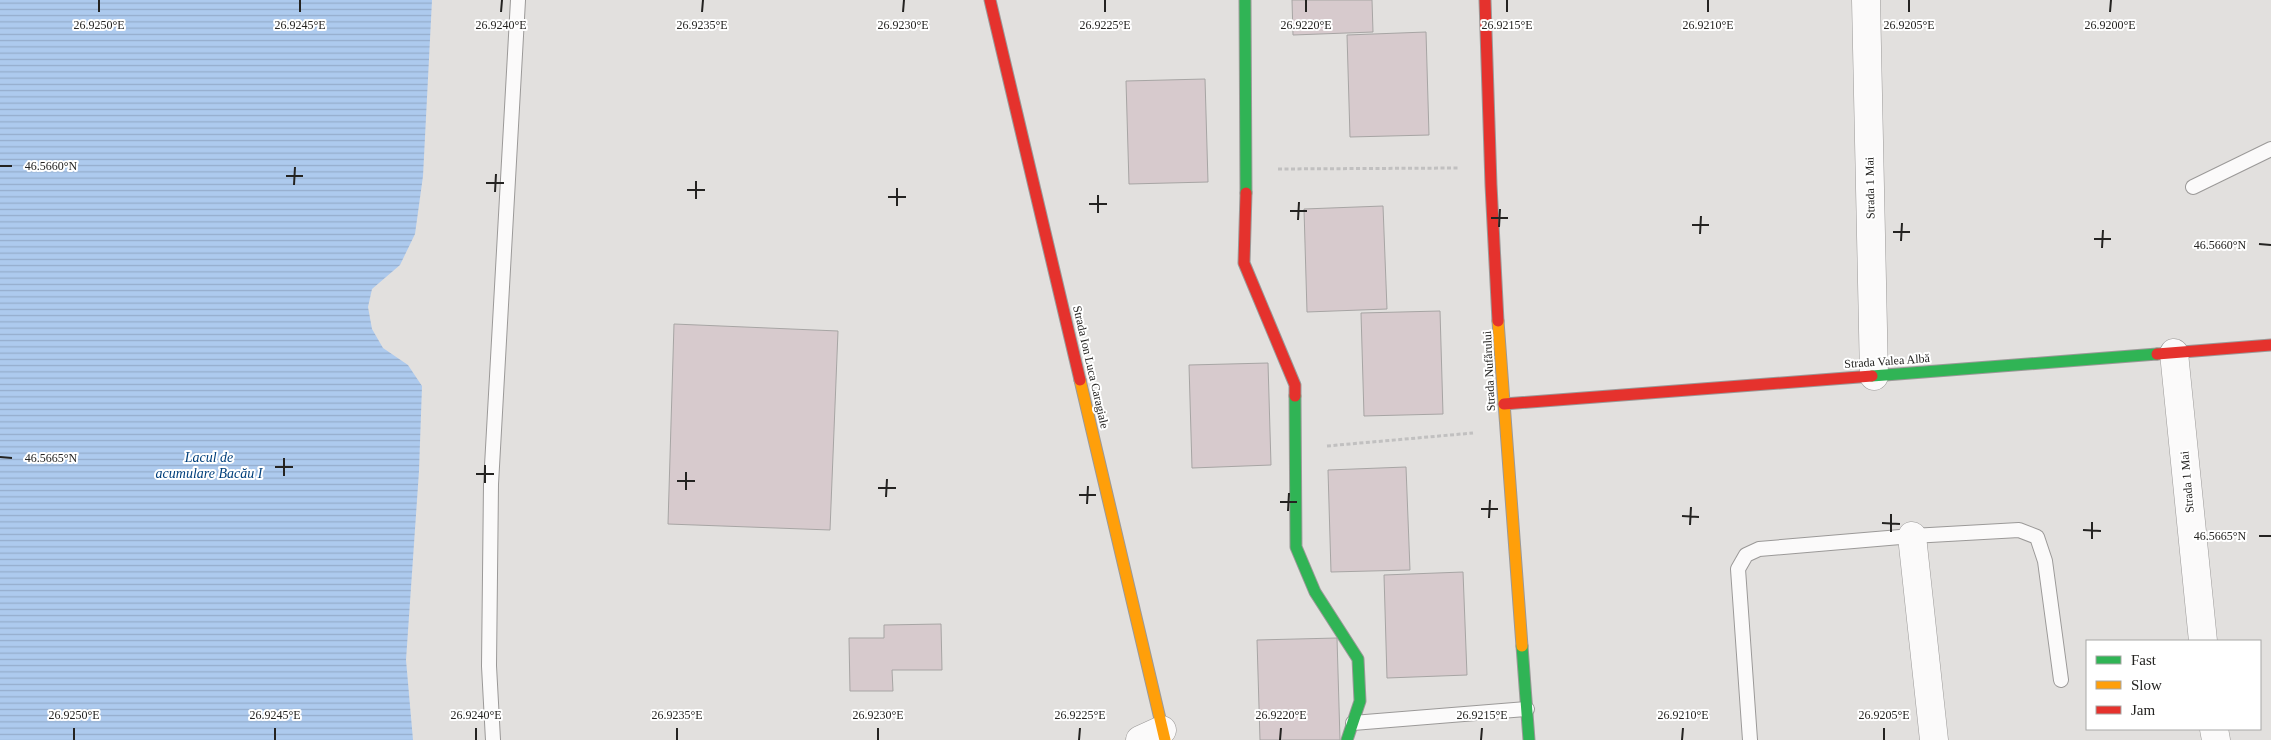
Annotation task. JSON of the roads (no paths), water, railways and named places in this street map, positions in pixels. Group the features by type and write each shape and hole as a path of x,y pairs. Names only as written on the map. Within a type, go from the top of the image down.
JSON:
{"street":[{"name":"Strada Ion Luca Caragiale","path":"990,0 1156,737"},
{"path":"1246,0 1244,263 1295,385 1297,449 1296,547 1315,592 1358,659 1360,701 1347,740"},
{"name":"Strada Nufărului","path":"1485,0 1490,168 1504,404 1529,740"},
{"name":"Strada 1 Mai","path":"1866,0 1874,376"},
{"name":"Strada Valea Albă","path":"1504,404 2271,345"},
{"name":"Strada 1 Mai","path":"2174,353 2203,640"},
{"path":"1912,536 1934,740"}],"lane":[{"path":"493,740 489,666 491,484 518,0"},
{"path":"2193,187 2271,149"},
{"path":"1750,740 1738,569 1746,555 1759,549 1912,536 2019,530 2037,537 2045,561 2061,680"},
{"path":"1353,722 1527,709"}],"water":[{"name":"Lacul de acumulare Bacău I","path":"0,0 432,0 423,176 415,234 400,265 372,289 368,307 372,329 383,348 408,365 422,386 419,471 406,660 413,740 0,740"}]}
